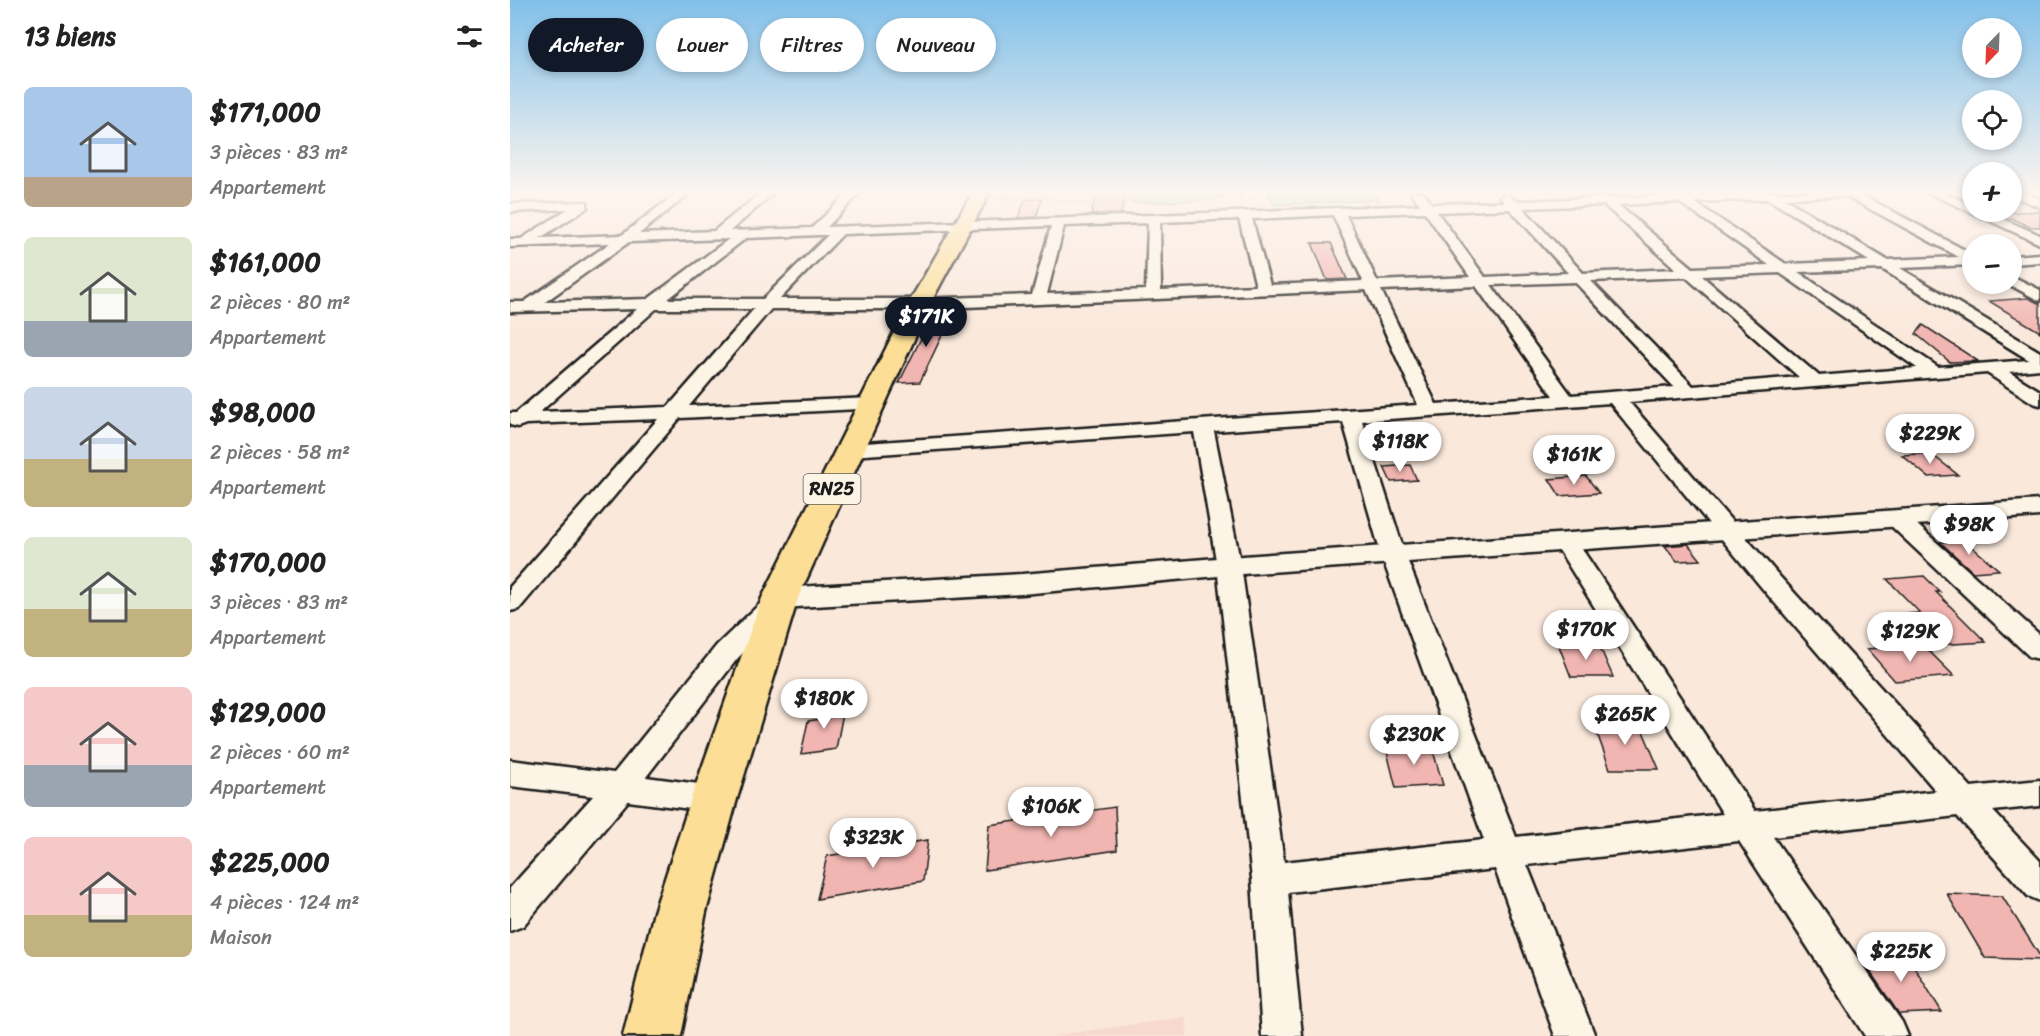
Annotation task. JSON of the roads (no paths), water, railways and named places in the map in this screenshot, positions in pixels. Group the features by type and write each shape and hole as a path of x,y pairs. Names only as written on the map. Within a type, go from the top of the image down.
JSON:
{"main road":[{"name":"RN25","path":"652,1036 680,912 714,799 780,598 919,304 953,240"}],"street":[{"path":"510,251 517,243 589,240"},
{"path":"510,320 623,240"},
{"path":"514,422 652,304 735,240"},
{"path":"510,603 766,305 830,240"},
{"path":"1038,300 1053,240"},
{"path":"1154,240 1154,296"},
{"path":"1251,240 1264,290"},
{"path":"1351,240 1429,410"},
{"path":"1451,240 1566,401"},
{"path":"1544,240 1688,391"},
{"path":"1651,240 1815,382"},
{"path":"1744,240 1935,373"},
{"path":"1845,240 2040,359"},
{"path":"1936,240 1962,255"},
{"path":"2022,259 2040,258"},
{"path":"510,307 652,304 919,304 1962,261"},
{"path":"2022,286 2040,296"},
{"path":"850,450 1566,401 2040,364"},
{"path":"1992,369 2040,399"},
{"path":"1615,397 1725,531 2040,885"},
{"path":"514,422 674,412 872,404"},
{"path":"1351,416 1393,554 1575,1036"},
{"path":"1203,426 1229,566 1269,879 1282,1036"},
{"path":"510,914 621,787 727,652 780,598 1022,584 1229,566 2040,508"},
{"path":"1896,518 2040,650"},
{"path":"1566,542 1748,827 1888,1036"},
{"path":"510,773 714,799"},
{"path":"1269,879 2040,793"}]}
